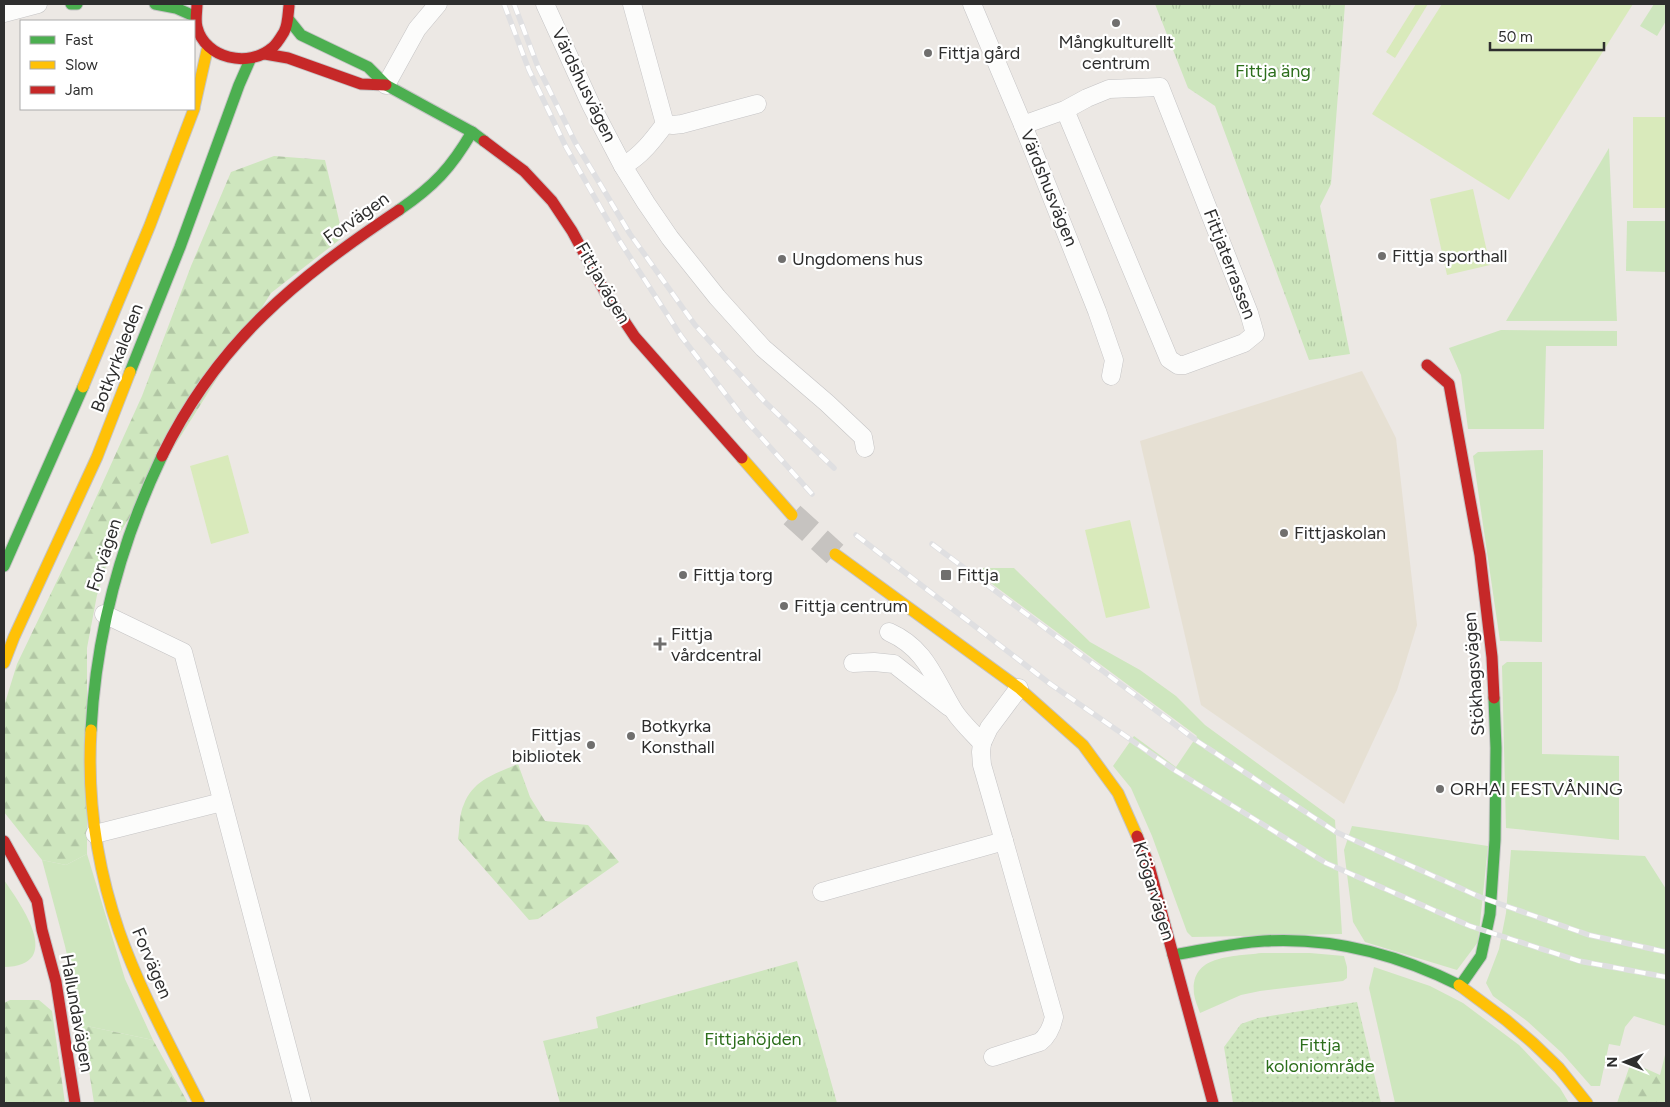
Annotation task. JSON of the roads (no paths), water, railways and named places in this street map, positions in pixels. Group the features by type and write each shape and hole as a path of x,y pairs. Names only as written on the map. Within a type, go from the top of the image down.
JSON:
{"street":[{"path":"4,12 11,4"},
{"path":"4,12 38,4"},
{"path":"71,4 77,4"},
{"path":"155,4 176,8 194,16"},
{"path":"196,4 194,16 198,32 208,46 222,56 238,60 250,60 265,54 276,46 289,20 289,4"},
{"path":"386,85 417,29 438,4"},
{"name":"Värdshusvägen","path":"545,4 590,105 624,166 670,238 717,297 763,348 863,437 865,448"},
{"path":"632,4 665,124 673,126 757,104"},
{"name":"Värdshusvägen","path":"972,4 1023,125 1097,311 1114,360 1111,376"},
{"name":"Fittjavägen","path":"289,20 301,35 368,67 386,85 472,132 524,171 552,201 572,231 605,292 635,337 792,515"},
{"name":"Botkyrkaleden","path":"195,106 208,46"},
{"name":"Fittjavägen","path":"265,54 288,58 361,84 386,85"},
{"name":"Botkyrkaleden","path":"4,662 97,458 180,247 238,85 250,60"},
{"name":"Fittjaterrassen","path":"1023,125 1065,110 1110,89 1160,87 1249,313 1255,334 1244,343 1184,365 1178,365 1169,359 1065,110"},
{"name":"Botkyrkaleden","path":"4,566 58,447 147,234 194,110"},
{"name":"Värdshusvägen","path":"624,166 650,144 665,124"},
{"name":"Forvägen","path":"199,1103 145,995 122,938 102,873 95,834 89,760 90,720 96,659 104,614 115,573 130,529 161,457 189,407 236,342 294,285 433,185 450,167 472,132"},
{"name":"Stökhagsvägen","path":"1427,364 1449,384 1476,527 1491,635 1496,748 1495,840 1490,914 1481,956 1460,986"},
{"name":"Krögarvägen","path":"835,554 1019,688 1083,745 1118,793 1148,862 1212,1103"},
{"path":"104,614 182,652 302,1103"},
{"path":"889,632 902,638 922,655 955,712"},
{"path":"853,662 894,664 955,712 982,743"},
{"path":"993,1057 1040,1042 1050,1029 1054,1017 982,765 982,743 989,728 1019,688"},
{"path":"95,834 222,802"},
{"name":"Hallundavägen","path":"4,841 37,901 42,930 56,982 75,1103"},
{"path":"822,892 1004,841"},
{"name":"Hallundavägen","path":"4,862 42,930"},
{"path":"1173,955 1250,942 1276,941 1344,946 1375,952 1415,966 1460,986 1518,1030 1559,1068 1587,1103"}],"tunnel":[{"path":"792,515 835,554"}],"railway":[{"path":"504,4 529,70 566,147 619,240 681,336 743,417 812,494"},
{"path":"514,4 538,67 575,142 630,234 695,325 764,401 834,468"},
{"path":"856,535 1049,683 1176,771 1326,863 1470,926 1579,961 1666,977"},
{"path":"932,544 1197,741 1336,832 1480,897 1589,935 1666,952"}],"place":[{"name":"Mångkulturellt centrum","path":"1116,23"},
{"name":"Fittja gård","path":"928,53"},
{"name":"Fittja sporthall","path":"1382,256"},
{"name":"Ungdomens hus","path":"782,259"},
{"name":"Fittjaskolan","path":"1284,533"},
{"name":"Fittja torg","path":"683,575"},
{"name":"Fittja","path":"946,575"},
{"name":"Fittja centrum","path":"784,606"},
{"name":"Fittja vårdcentral","path":"660,644"},
{"name":"Botkyrka Konsthall","path":"631,736"},
{"name":"Fittjas bibliotek","path":"591,745"},
{"name":"ORHAI FESTVÅNING","path":"1440,789"}],"park label":[{"name":"Fittja äng","path":"1273,71"},
{"name":"Fittjahöjden","path":"753,1039"},
{"name":"Fittja koloniområde","path":"1320,1055"}]}
